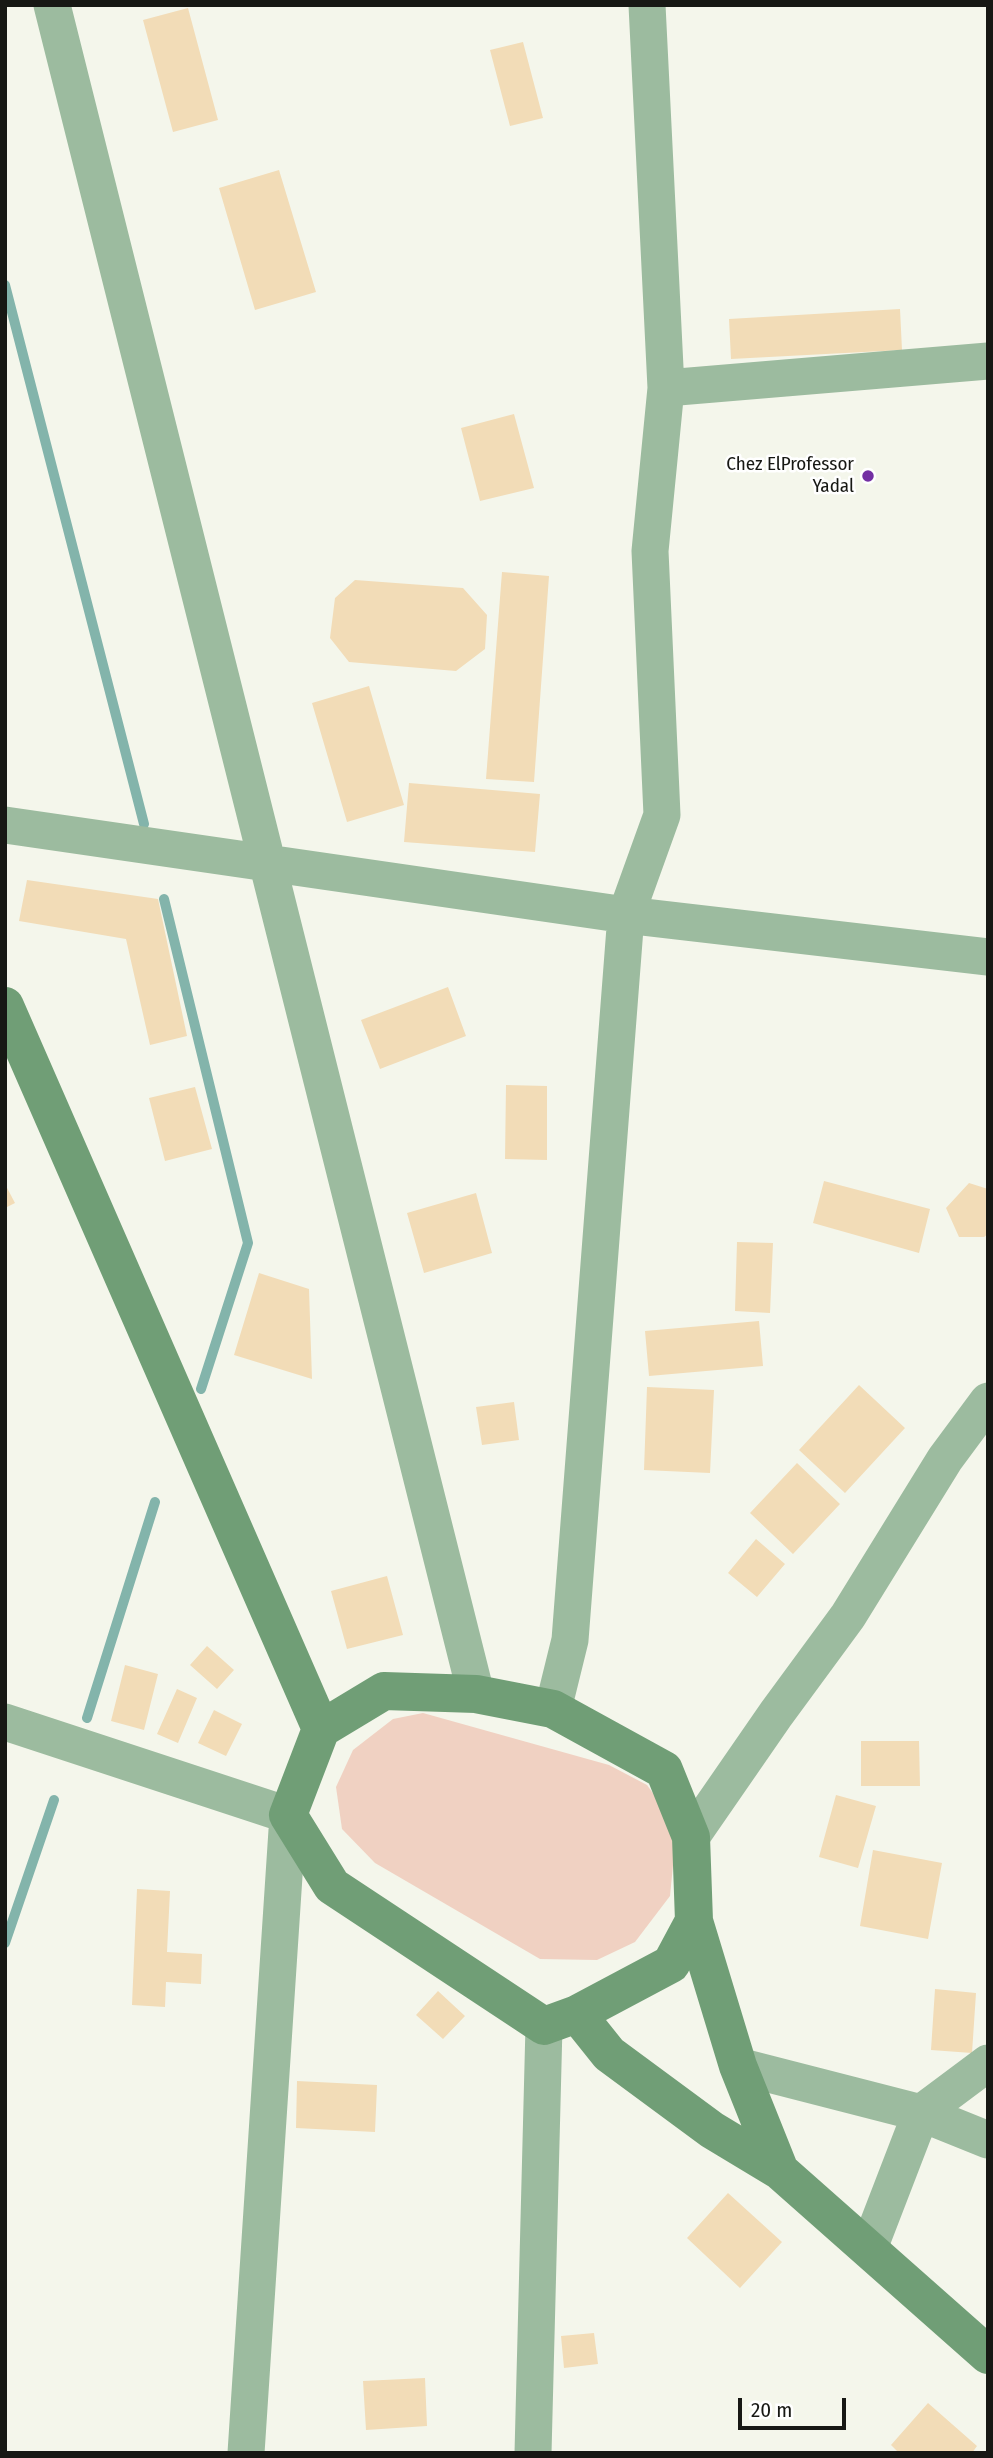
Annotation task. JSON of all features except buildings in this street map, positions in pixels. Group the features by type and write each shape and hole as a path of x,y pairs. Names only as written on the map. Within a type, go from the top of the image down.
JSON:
{"street":[{"path":"52,5 476,1694"},
{"path":"553,1709 570,1640 626,915 663,815 650,551 666,388 647,5"},
{"path":"666,388 988,361"},
{"path":"5,825 626,915 988,957"},
{"path":"5,1006 321,1729"},
{"path":"691,1838 776,1714 848,1616 945,1459 988,1401"},
{"path":"246,2453 288,1815 321,1729 384,1691 476,1694 553,1709 664,1770 691,1838 694,1922 738,2066 780,2171"},
{"path":"5,1722 288,1815 332,1886 560,2020 712,2130 780,2171 988,2355"},
{"path":"560,2020 671,1965 694,1922"},
{"path":"533,2453 560,2020"},
{"path":"869,2248 921,2113 988,2063"},
{"path":"738,2066 921,2113 988,2140"}],"shaded area":[{"path":"423,1713 609,1765 647,1785 668,1814 675,1845 670,1896 635,1942 597,1960 540,1959 375,1863 342,1829 336,1787 353,1750 393,1719"}],"waterway":[{"path":"5,285 144,824"},
{"path":"164,899 248,1243 201,1389"},
{"path":"87,1718 155,1502"},
{"path":"5,1943 54,1800"}],"place":[{"name":"Chez ElProfessor Yadal","path":"868,476"}]}
